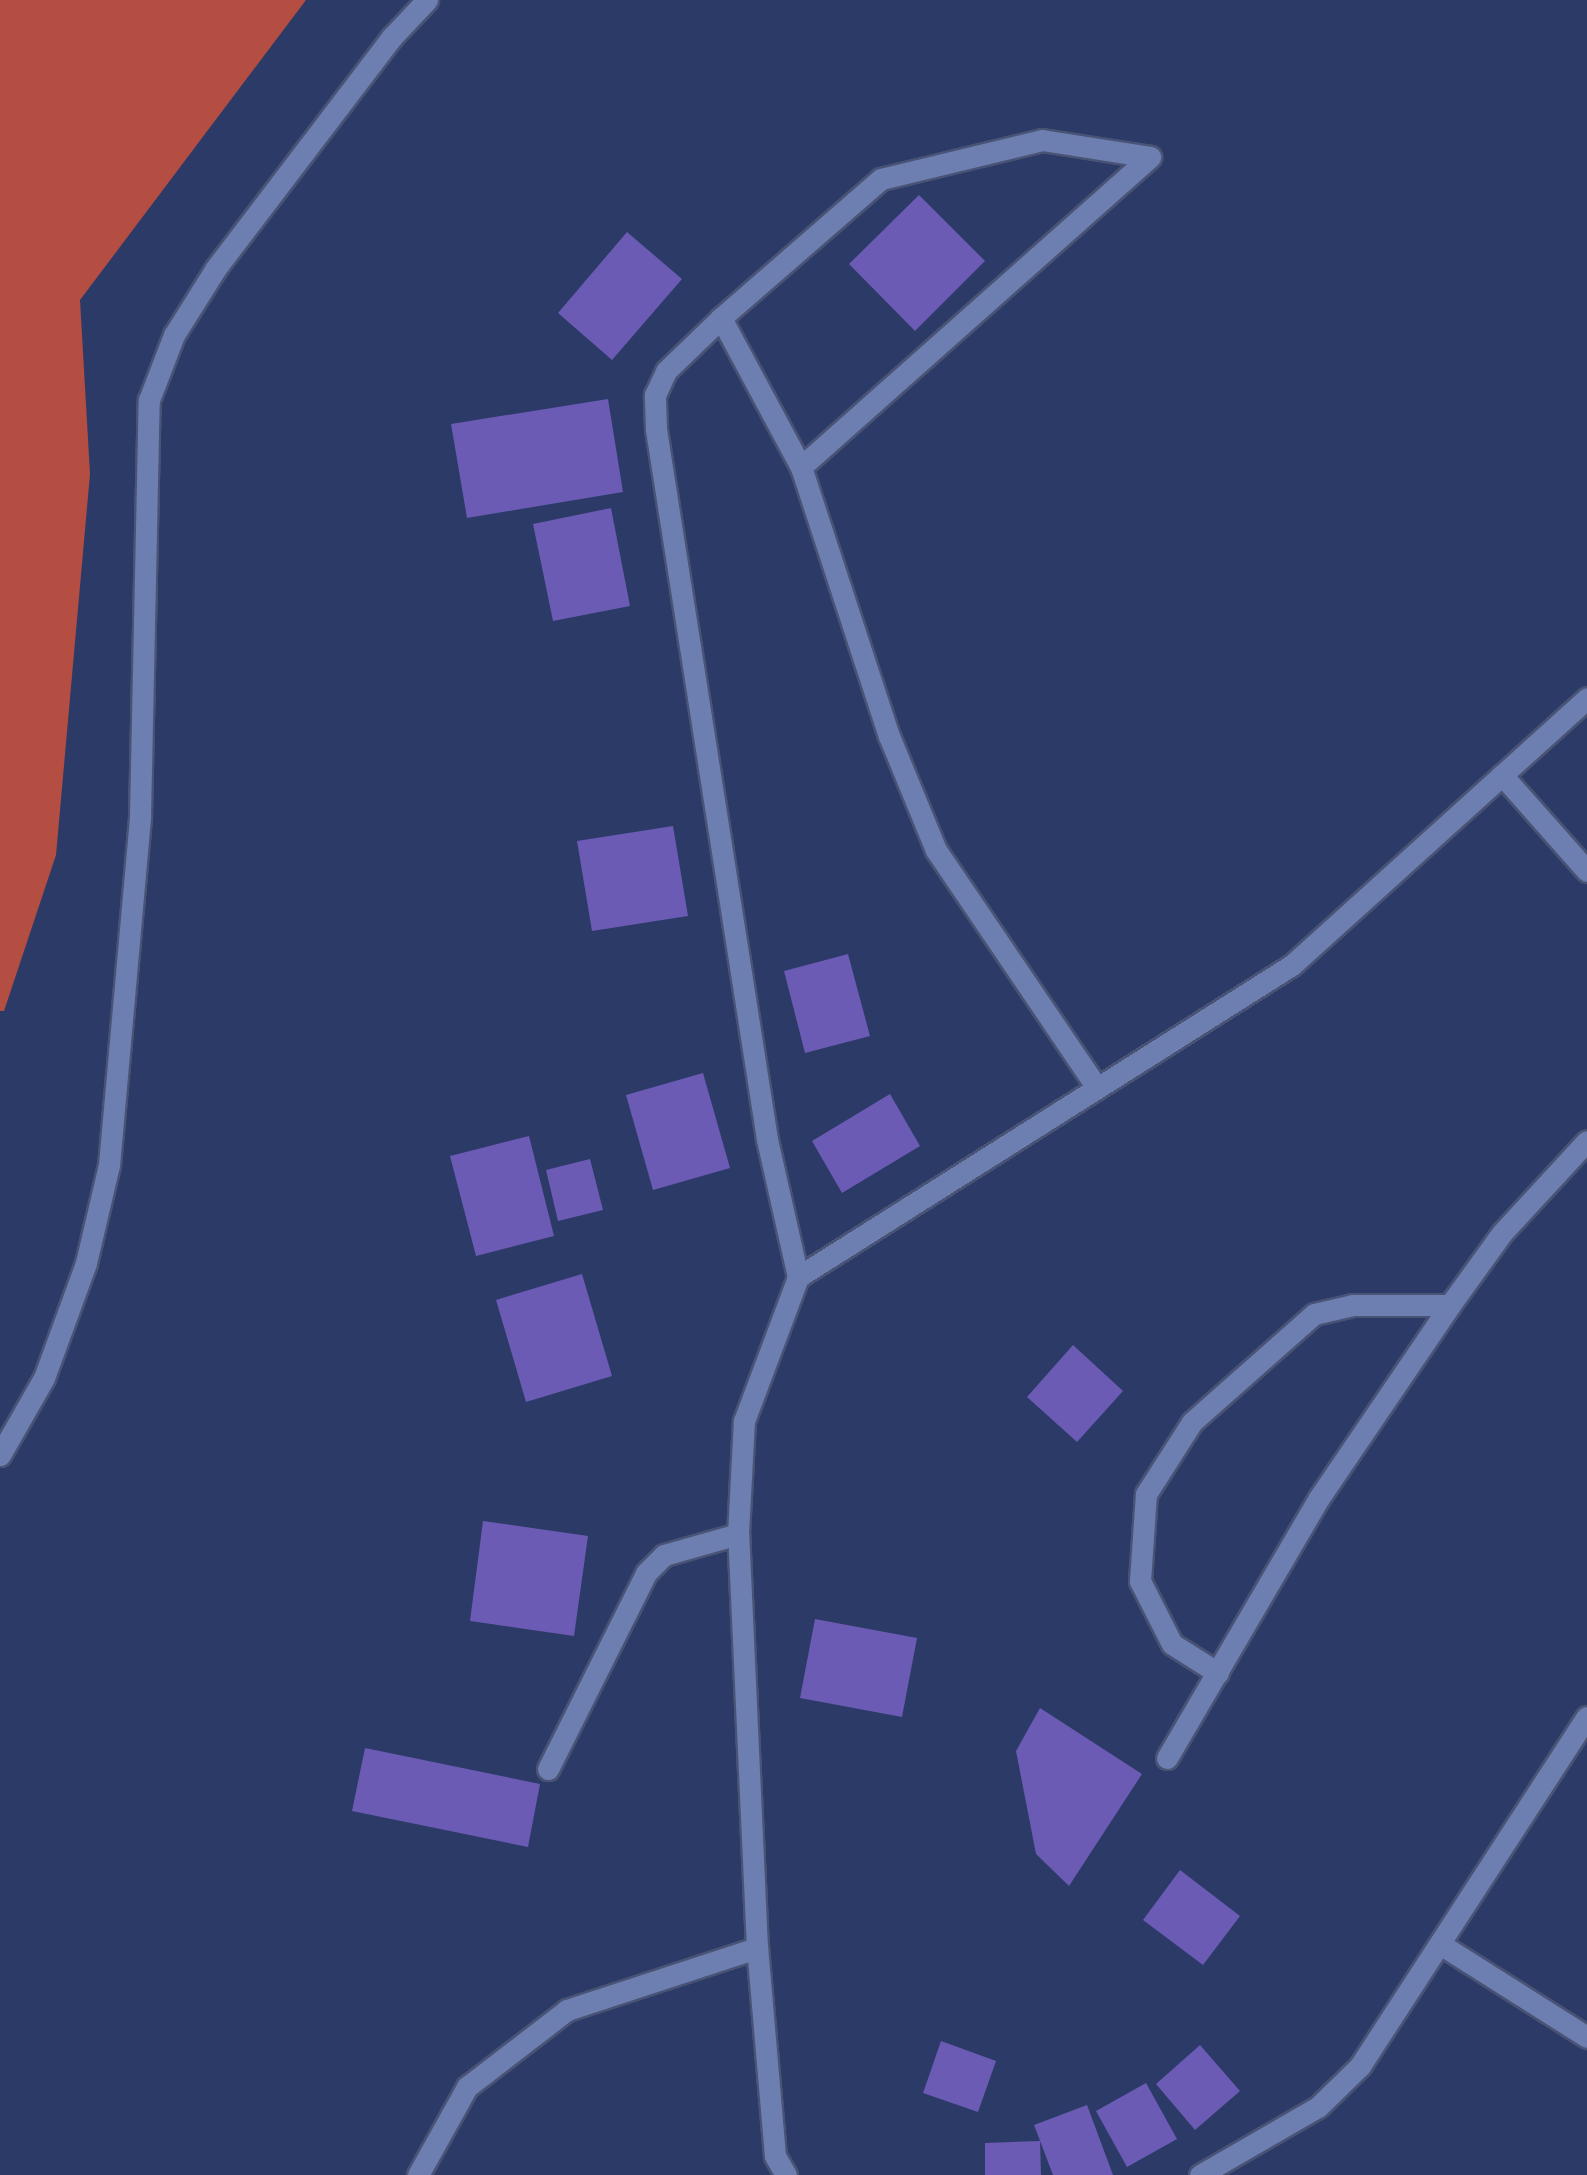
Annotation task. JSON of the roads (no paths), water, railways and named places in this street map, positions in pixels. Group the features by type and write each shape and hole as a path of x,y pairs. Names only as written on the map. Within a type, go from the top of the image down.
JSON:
{"street":[{"path":"0,1455 44,1378 86,1263 109,1165 140,816 149,400 174,335 216,268 391,37 427,0"},
{"path":"786,2175 775,2156 757,1948 737,1534 744,1421 798,1277 767,1139 656,429 655,395 666,371 721,318 881,179 1042,140 1150,157 801,467"},
{"path":"721,318 801,467 889,736 936,850 1096,1086"},
{"path":"798,1277 1096,1086 1292,965 1587,698"},
{"path":"1502,775 1587,871"},
{"path":"1167,1758 1319,1498 1450,1305 1502,1233 1587,1141"},
{"path":"1218,1673 1172,1644 1140,1581 1139,1544 1146,1494 1192,1422 1314,1314 1352,1305 1450,1305"},
{"path":"548,1769 646,1573 664,1555 737,1534"},
{"path":"1200,2175 1318,2107 1360,2066 1587,1717"},
{"path":"1440,1944 1587,2037"},
{"path":"418,2175 467,2087 567,2010 757,1948"}]}
